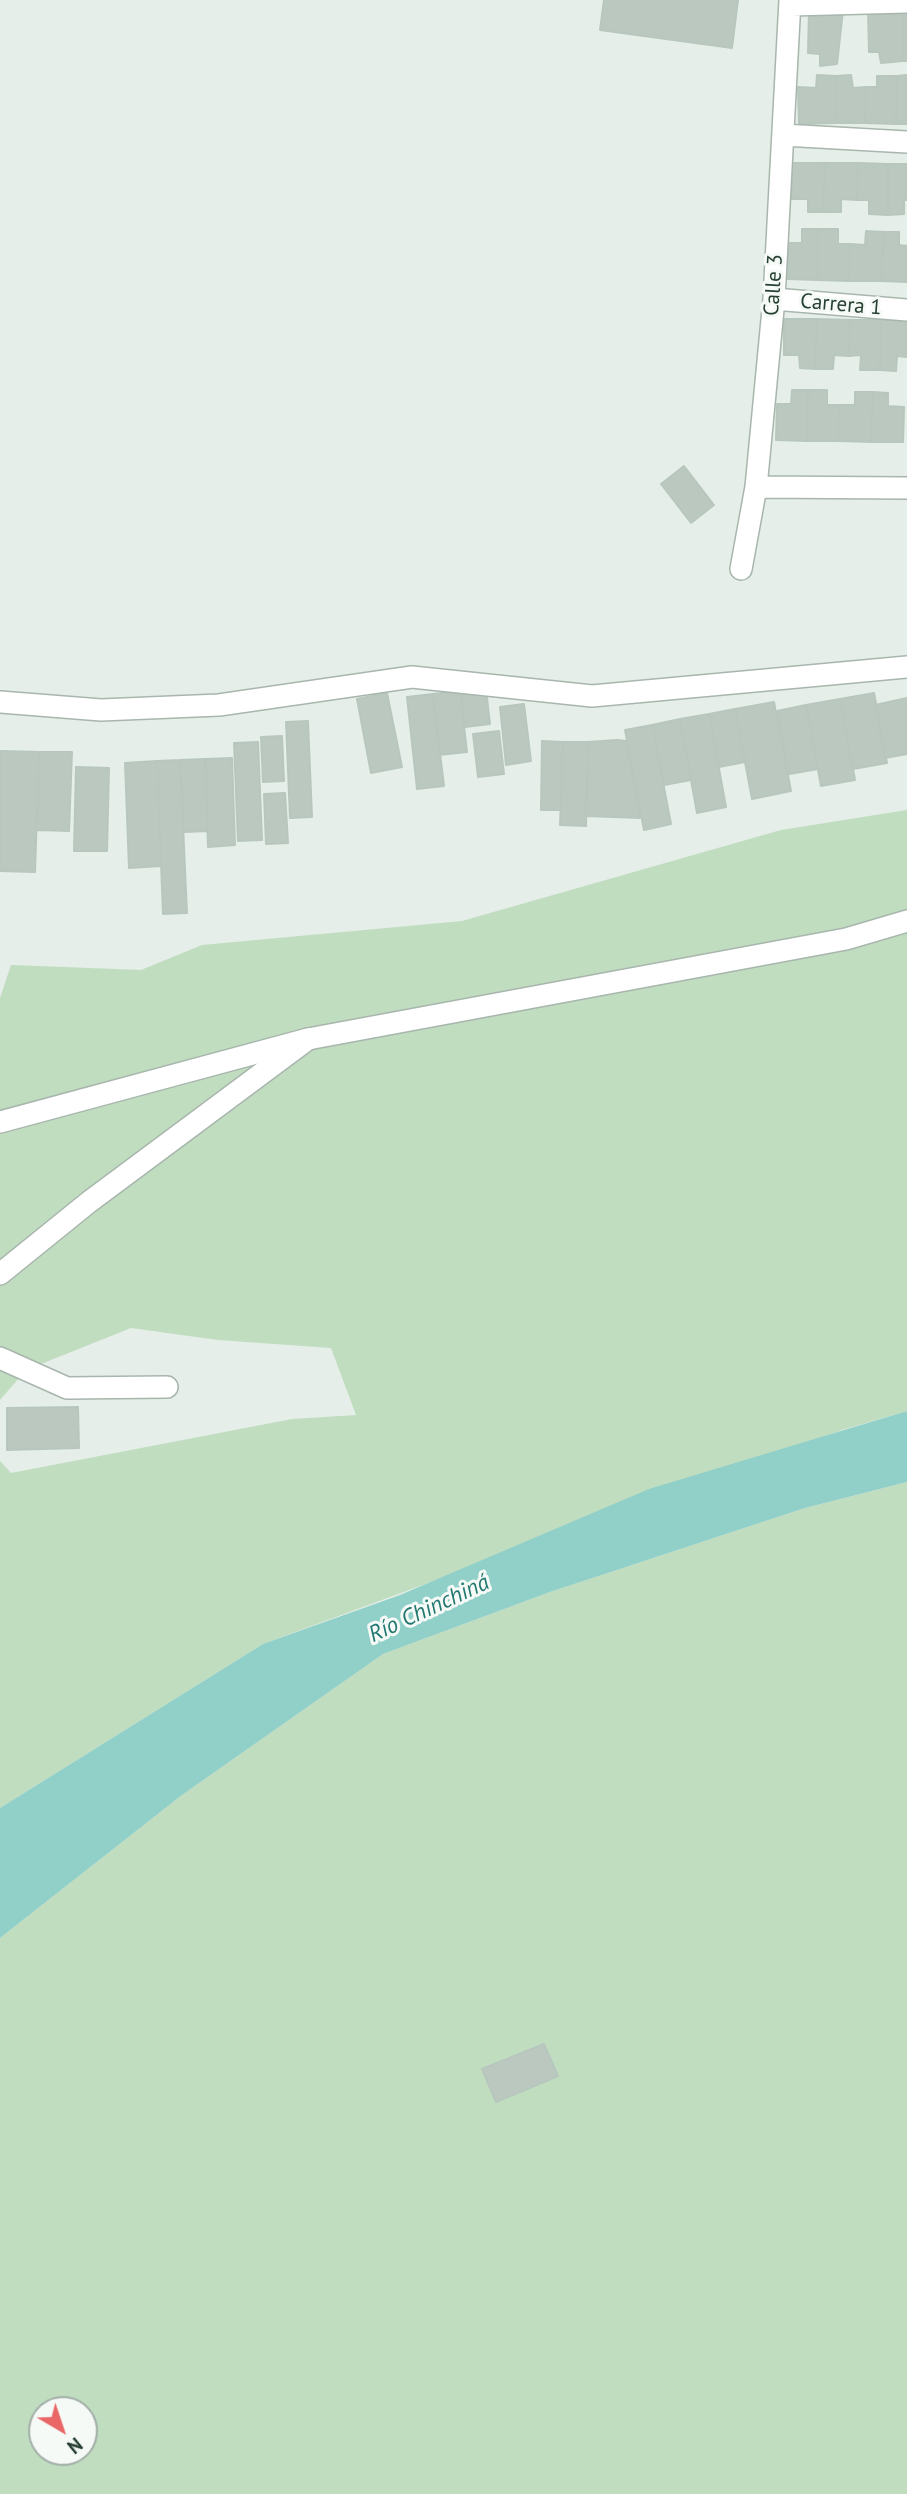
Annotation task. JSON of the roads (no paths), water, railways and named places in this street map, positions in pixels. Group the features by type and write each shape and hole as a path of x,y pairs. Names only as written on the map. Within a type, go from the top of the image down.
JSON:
{"street":[{"path":"790,2 907,2"},
{"name":"Calle 3","path":"741,569 756,486 774,299 790,2"},
{"path":"783,135 907,142"},
{"name":"Carrera 1","path":"774,299 907,310"},
{"path":"756,486 907,488"},
{"path":"0,702 101,710 219,705 412,677 592,696 907,667"},
{"path":"0,1122 308,1039 846,940 907,921"},
{"path":"0,1275 89,1202 308,1039"},
{"path":"0,1358 67,1388 167,1387"}],"water":[{"name":"Río Chinchiná","path":"907,1411 907,1482 805,1508 550,1592 383,1654 182,1795 0,1938 0,1808 263,1644 400,1595 649,1489"}]}
